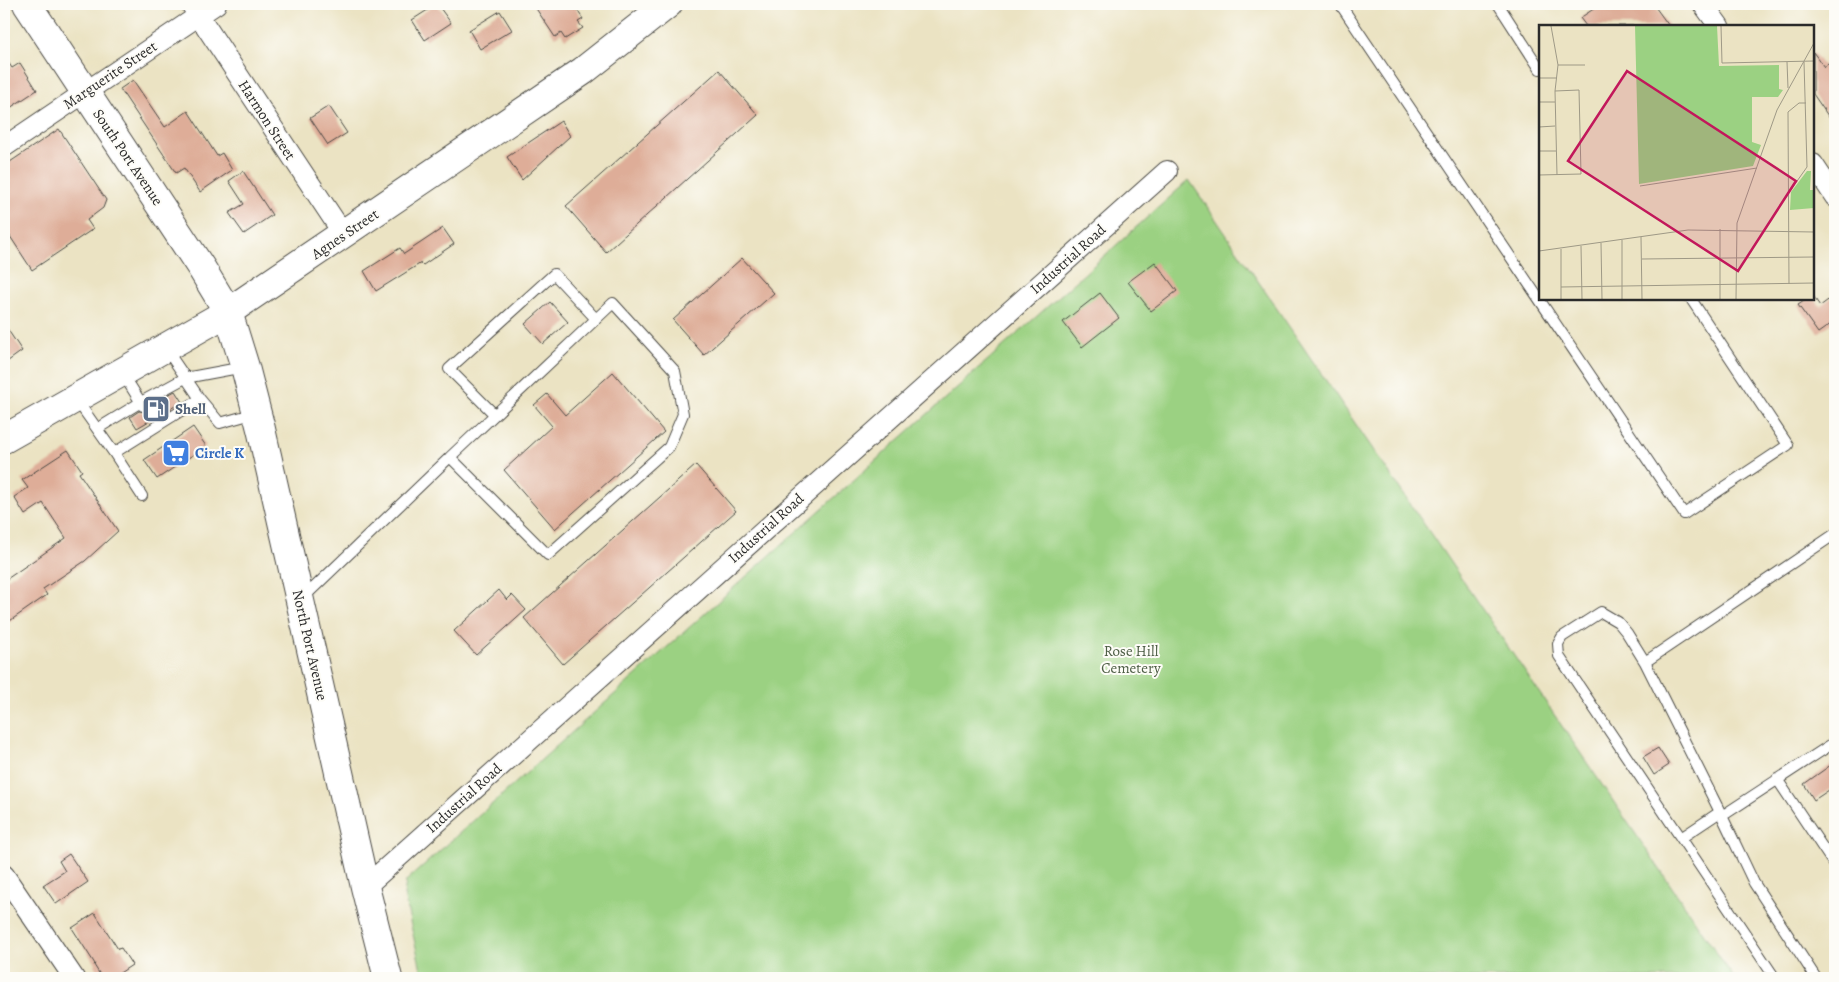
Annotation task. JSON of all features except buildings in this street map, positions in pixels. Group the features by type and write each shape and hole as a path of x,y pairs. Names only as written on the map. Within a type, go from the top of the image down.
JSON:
{"main road":[{"name":"South Port Avenue","path":"27,4 202,269 228,312"},
{"name":"Agnes Street","path":"4,438 228,312 583,71 668,4"},
{"name":"North Port Avenue","path":"228,312 257,413 365,887 388,978"}],"street":[{"name":"Marguerite Street","path":"4,147 85,92 195,10 216,4"},
{"path":"1703,4 1718,25"},
{"name":"Harmon Street","path":"195,10 344,235"},
{"path":"1814,166 1835,197"},
{"name":"Industrial Road","path":"365,887 1167,171"},
{"path":"4,875 74,978"}],"lane":[{"path":"1340,4 1539,299"},
{"path":"1498,4 1539,67"},
{"path":"494,414 449,369 554,274 596,319"},
{"path":"1540,300 1684,514 1788,445 1693,300"},
{"path":"300,601 494,414 613,304 675,371 683,414 669,447 548,555 450,457"},
{"path":"166,348 200,399 220,423 257,413"},
{"path":"97,429 156,397 185,378 245,367"},
{"path":"122,372 142,405"},
{"path":"76,398 142,496"},
{"path":"114,453 154,423 200,399"},
{"path":"1645,662 1835,534"},
{"path":"1775,978 1559,656 1558,644 1562,637 1601,612 1618,622 1627,632 1645,662 1754,883 1816,978"},
{"path":"1681,838 1835,742"},
{"path":"1777,779 1835,866"}],"green space":[{"name":"Rose Hill Cemetery","path":"1189,180 1734,978 423,978 404,895 406,881"}],"place":[{"name":"Shell","path":"156,409"},
{"name":"Circle K","path":"176,453"}]}
